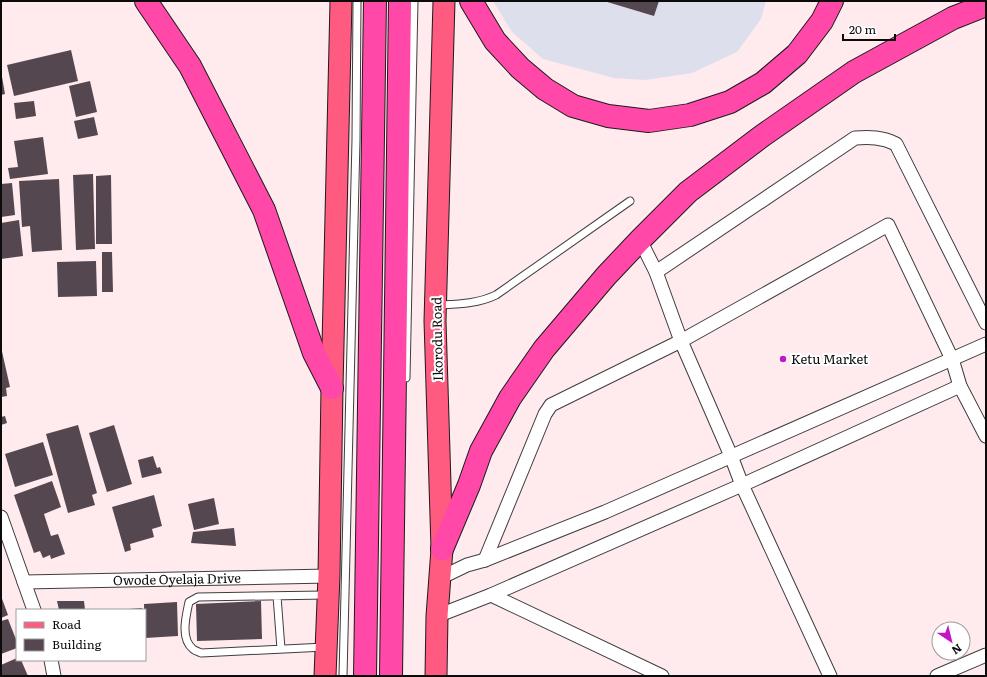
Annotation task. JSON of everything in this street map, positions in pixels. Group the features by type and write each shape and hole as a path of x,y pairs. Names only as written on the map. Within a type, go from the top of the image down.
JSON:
{"highway":[{"path":"146,1 190,66 264,210 314,353 332,388"},
{"path":"365,676 375,1"},
{"path":"392,676 400,1"},
{"path":"471,1 495,40 520,68 545,89 573,106 608,116 649,121 690,115 730,102 763,83 797,54 822,21 832,1"},
{"path":"442,549 469,485 481,451 510,398 544,349 606,276 688,192 762,136 854,72 953,18 986,5"}],"main road":[{"path":"325,676 329,586 341,1"},
{"name":"Ikorodu Road","path":"436,676 442,549 436,305 444,1"}],"street":[{"path":"656,272 855,138 872,137 886,139 896,144 986,324"},
{"path":"485,560 550,405 681,341 888,225 952,359 960,386 986,436"},
{"path":"640,240 656,272 681,341 742,485 830,676"},
{"path":"440,578 468,565 485,560 605,512 986,344"},
{"path":"438,616 491,595 742,485 960,386"},
{"path":"1,518 34,609"},
{"name":"Owode Oyelaja Drive","path":"24,582 329,586"},
{"path":"491,595 662,676"},
{"path":"937,676 986,655"},
{"path":"51,661 54,676"}],"lane":[{"path":"343,676 358,1"},
{"path":"406,382 414,1"},
{"path":"436,305 470,303 485,300 496,295 630,202"},
{"path":"326,647 201,653 192,648 185,639 186,614 189,602 198,597 277,596 329,586"},
{"path":"277,596 281,649"}],"shaded area":[{"path":"493,1 766,1 761,19 737,52 692,73 645,80 614,78 543,59 512,32"}],"building":[{"path":"604,1 659,1 654,16"},
{"path":"71,50 78,81 14,96 7,65"},
{"path":"1,71 5,94 1,95"},
{"path":"90,81 97,112 76,117 69,86"},
{"path":"34,101 36,116 16,119 14,103"},
{"path":"94,117 98,135 78,139 74,121"},
{"path":"43,137 48,174 10,179 8,168 18,167 14,141"},
{"path":"93,174 95,249 76,250 73,175"},
{"path":"111,175 112,244 96,244 96,176"},
{"path":"59,179 62,250 32,252 30,226 22,227 19,181"},
{"path":"12,183 15,215 1,217 1,184"},
{"path":"19,220 23,256 1,259 1,223"},
{"path":"102,252 112,252 113,292 102,292"},
{"path":"96,261 97,296 58,297 57,262"},
{"path":"1,347 10,387 6,388 7,396 1,397"},
{"path":"5,416 7,423 1,425 1,417"},
{"path":"78,425 97,493 92,495 95,505 68,513 46,434"},
{"path":"114,425 132,484 107,492 89,433"},
{"path":"43,442 53,475 15,487 5,454"},
{"path":"153,456 157,468 160,467 162,473 142,478 138,460"},
{"path":"52,481 61,507 44,514 51,536 58,534 65,554 51,559 50,555 43,558 40,551 34,553 14,495"},
{"path":"154,495 162,526 152,529 154,537 130,544 131,550 125,552 112,507"},
{"path":"214,498 219,524 194,530 188,504"},
{"path":"234,528 236,546 191,543 193,532"},
{"path":"1,596 8,615 1,618"},
{"path":"57,601 84,601 85,609 59,609"},
{"path":"261,601 262,639 197,641 196,604"},
{"path":"177,602 178,636 146,638 146,609 144,609 144,604"},
{"path":"8,619 16,639 16,648 1,654 1,621"},
{"path":"16,658 16,661 21,661 28,676 1,676 1,665"}],"place":[{"name":"Ketu Market","path":"783,359"}]}
